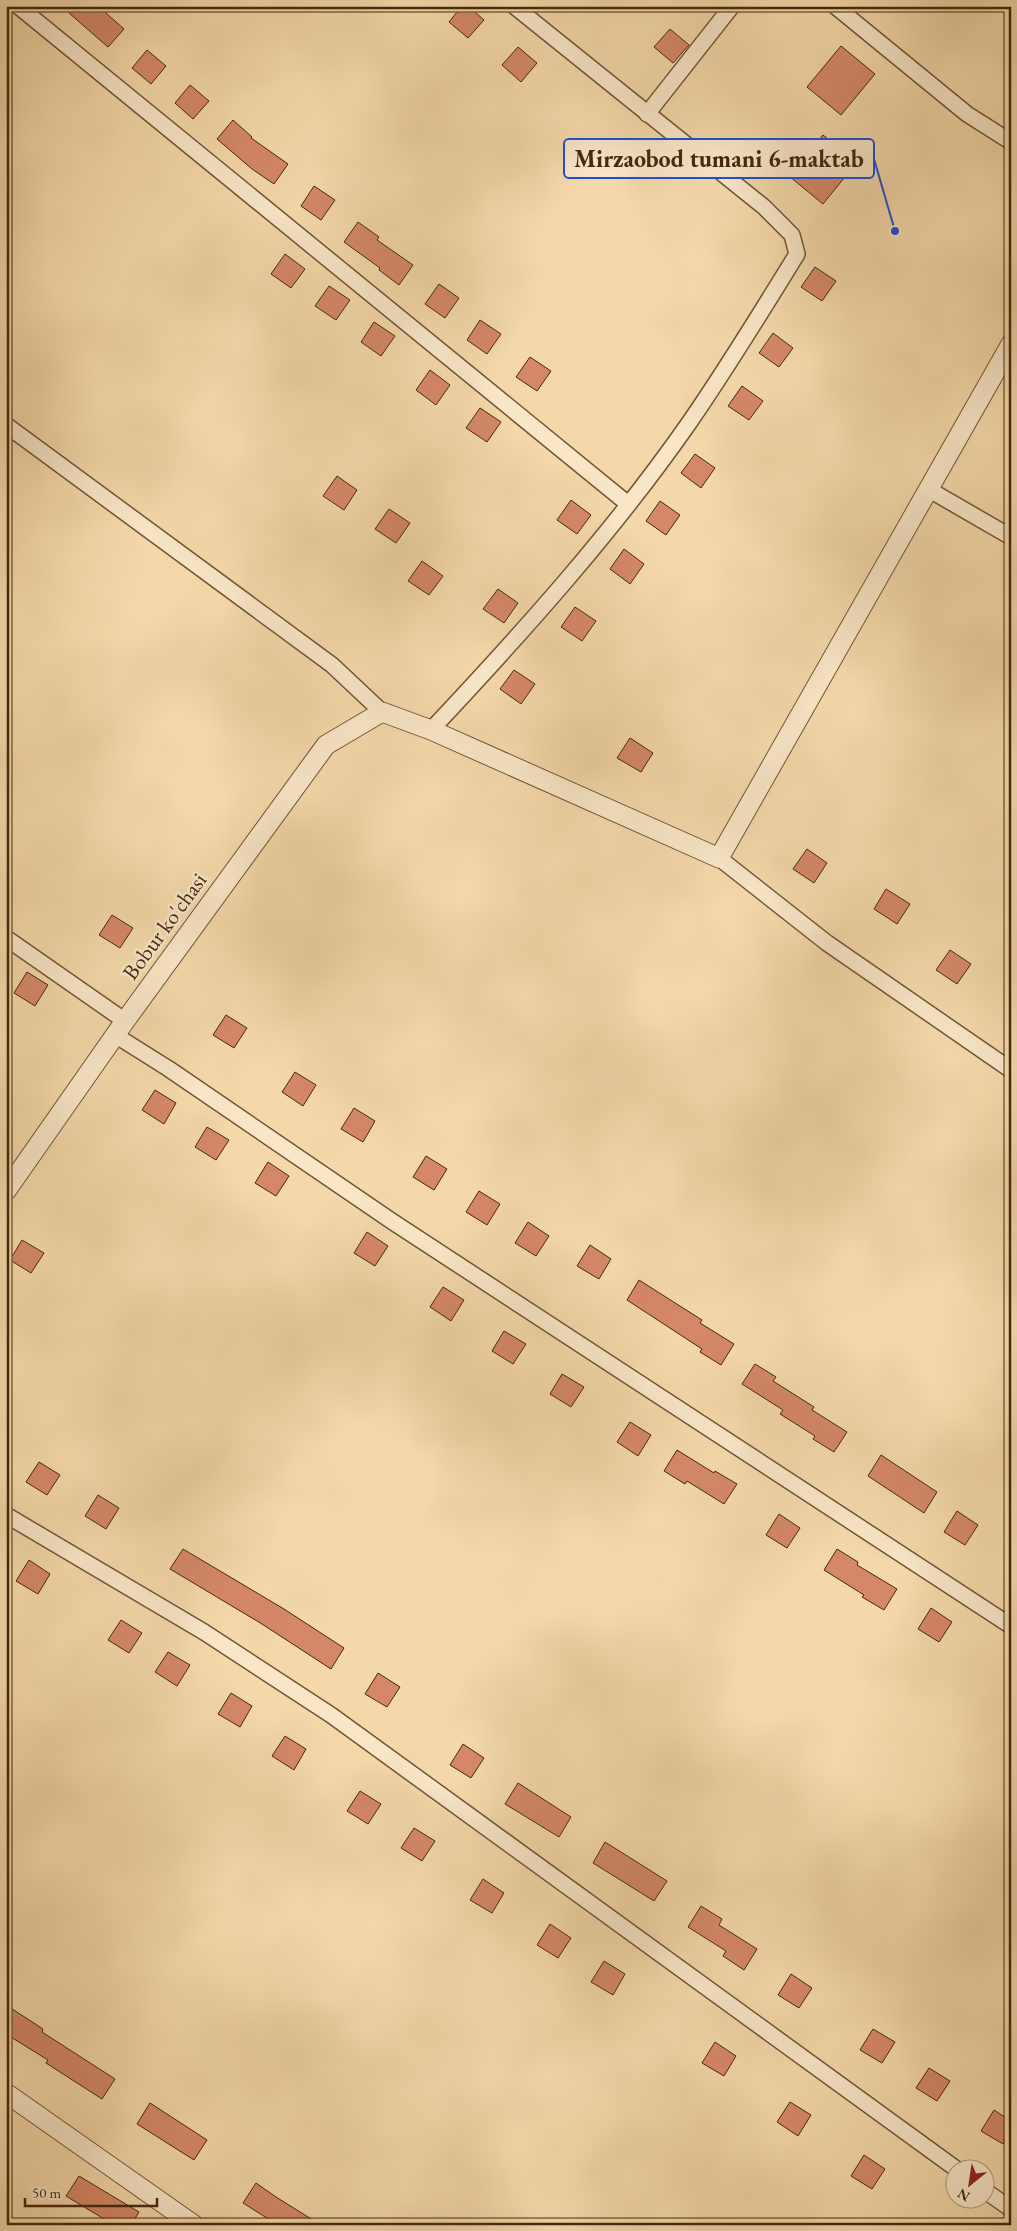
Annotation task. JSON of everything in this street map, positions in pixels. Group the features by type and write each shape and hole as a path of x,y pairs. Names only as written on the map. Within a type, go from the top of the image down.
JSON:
{"street":[{"path":"18,6 628,504"},
{"path":"431,730 552,596 628,504 689,423 797,254 792,235 764,207 514,6"},
{"path":"647,114 732,6"},
{"path":"835,6 967,114 1011,142"},
{"path":"719,858 1011,344"},
{"path":"6,425 332,665 382,712 431,730 719,858 827,942 1011,1070"},
{"path":"928,489 1011,537"},
{"name":"Bobur ko'chasi","path":"6,1192 120,1028 326,745 382,712"},
{"path":"6,938 169,1069 393,1222 1011,1626"},
{"path":"6,1515 204,1632 331,1715 944,2160"},
{"path":"6,2093 194,2225"},
{"path":"994,2197 1011,2209"}],"building":[{"path":"61,6 98,6 124,29 108,47"},
{"path":"462,6 468,6 484,20 468,38 449,22"},
{"path":"670,29 689,45 673,63 654,47"},
{"path":"841,46 875,74 841,115 807,87"},
{"path":"518,47 537,63 521,82 502,65"},
{"path":"147,50 166,66 151,84 132,68"},
{"path":"190,85 209,101 193,119 175,103"},
{"path":"233,120 251,138 288,164 274,184 252,169 217,139"},
{"path":"823,135 857,162 823,204 789,176"},
{"path":"314,186 335,200 321,220 301,206"},
{"path":"358,222 379,237 377,240 413,265 399,285 379,270 380,268 344,242"},
{"path":"285,254 305,269 291,288 271,274"},
{"path":"815,267 836,281 822,301 801,287"},
{"path":"439,284 459,298 445,318 425,304"},
{"path":"329,286 350,300 336,320 315,306"},
{"path":"480,320 501,334 487,354 467,340"},
{"path":"374,322 395,336 381,356 361,342"},
{"path":"773,333 793,348 779,367 759,353"},
{"path":"530,357 551,371 537,391 516,377"},
{"path":"430,370 450,385 436,405 416,390"},
{"path":"742,386 763,401 749,420 728,406"},
{"path":"480,408 501,422 487,442 466,428"},
{"path":"695,454 715,468 701,488 681,473"},
{"path":"337,476 357,490 344,510 323,496"},
{"path":"571,500 591,515 577,534 557,520"},
{"path":"660,501 680,515 666,535 646,521"},
{"path":"389,509 410,523 396,543 375,529"},
{"path":"624,549 644,564 630,584 610,569"},
{"path":"422,561 443,576 429,595 408,581"},
{"path":"498,589 518,603 504,623 483,609"},
{"path":"575,607 596,621 582,641 561,627"},
{"path":"514,670 535,684 521,704 500,689"},
{"path":"630,738 653,753 641,772 617,758"},
{"path":"807,849 827,863 814,883 793,869"},
{"path":"886,889 910,904 897,924 874,909"},
{"path":"112,915 133,928 120,948 99,935"},
{"path":"950,950 971,964 957,984 936,970"},
{"path":"27,972 48,985 35,1006 14,993"},
{"path":"226,1015 247,1028 234,1048 213,1035"},
{"path":"295,1072 316,1085 303,1106 282,1092"},
{"path":"155,1090 176,1103 164,1124 142,1110"},
{"path":"354,1108 375,1121 363,1142 341,1129"},
{"path":"207,1127 229,1140 216,1160 195,1147"},
{"path":"426,1156 447,1169 434,1190 413,1177"},
{"path":"268,1162 289,1176 276,1196 255,1183"},
{"path":"479,1191 500,1204 487,1225 466,1212"},
{"path":"528,1222 549,1236 536,1256 515,1243"},
{"path":"367,1232 388,1246 375,1266 354,1253"},
{"path":"22,1240 44,1253 31,1273 10,1260"},
{"path":"590,1245 611,1259 599,1279 577,1266"},
{"path":"639,1280 702,1320 700,1323 734,1344 721,1365 700,1352 702,1349 627,1300"},
{"path":"443,1287 464,1300 451,1321 430,1307"},
{"path":"504,1331 526,1344 513,1364 492,1351"},
{"path":"755,1364 776,1377 773,1381 814,1407 812,1410 847,1432 834,1452 813,1439 815,1436 780,1414 783,1410 742,1384"},
{"path":"562,1374 584,1387 571,1407 550,1394"},
{"path":"630,1422 651,1435 638,1456 617,1442"},
{"path":"677,1450 714,1473 715,1471 737,1484 724,1504 687,1481 685,1484 664,1471"},
{"path":"881,1455 937,1492 924,1513 868,1476"},
{"path":"39,1462 60,1475 47,1495 26,1482"},
{"path":"98,1495 119,1508 106,1529 85,1516"},
{"path":"957,1511 978,1525 965,1545 944,1532"},
{"path":"779,1514 800,1528 787,1548 766,1535"},
{"path":"183,1549 284,1609 344,1648 331,1669 262,1624 170,1569"},
{"path":"837,1549 858,1562 857,1565 897,1589 884,1610 824,1570"},
{"path":"29,1560 50,1574 38,1594 16,1581"},
{"path":"931,1608 952,1622 939,1642 918,1629"},
{"path":"121,1620 142,1633 129,1653 108,1640"},
{"path":"168,1652 190,1665 177,1686 155,1672"},
{"path":"378,1673 400,1687 387,1707 365,1694"},
{"path":"231,1693 252,1706 240,1727 218,1714"},
{"path":"285,1736 306,1749 294,1770 272,1756"},
{"path":"463,1744 484,1758 471,1778 450,1765"},
{"path":"518,1783 571,1817 559,1837 505,1804"},
{"path":"360,1791 381,1804 368,1824 347,1811"},
{"path":"414,1828 435,1841 422,1861 401,1848"},
{"path":"605,1842 667,1881 654,1901 593,1863"},
{"path":"483,1879 504,1893 492,1913 470,1900"},
{"path":"701,1906 722,1919 719,1925 757,1949 744,1970 723,1956 726,1951 688,1927"},
{"path":"550,1924 571,1938 558,1958 537,1945"},
{"path":"604,1961 625,1974 613,1995 591,1982"},
{"path":"791,1974 812,1988 799,2008 778,1995"},
{"path":"6,2005 43,2029 42,2032 115,2079 102,2099 46,2063 48,2060 6,2034"},
{"path":"873,2029 895,2042 882,2063 860,2050"},
{"path":"715,2042 736,2056 724,2076 702,2063"},
{"path":"929,2068 950,2081 937,2101 916,2088"},
{"path":"790,2102 811,2115 798,2136 777,2122"},
{"path":"150,2103 207,2140 194,2160 137,2124"},
{"path":"994,2110 1011,2121 1011,2131 1003,2144 981,2131"},
{"path":"864,2155 885,2169 872,2189 851,2176"},
{"path":"79,2176 139,2212 131,2225 114,2225 66,2196"},
{"path":"256,2183 321,2225 278,2225 243,2203"}],"place":[{"name":"Mirzaobod tumani 6-maktab","path":"895,231"}]}
